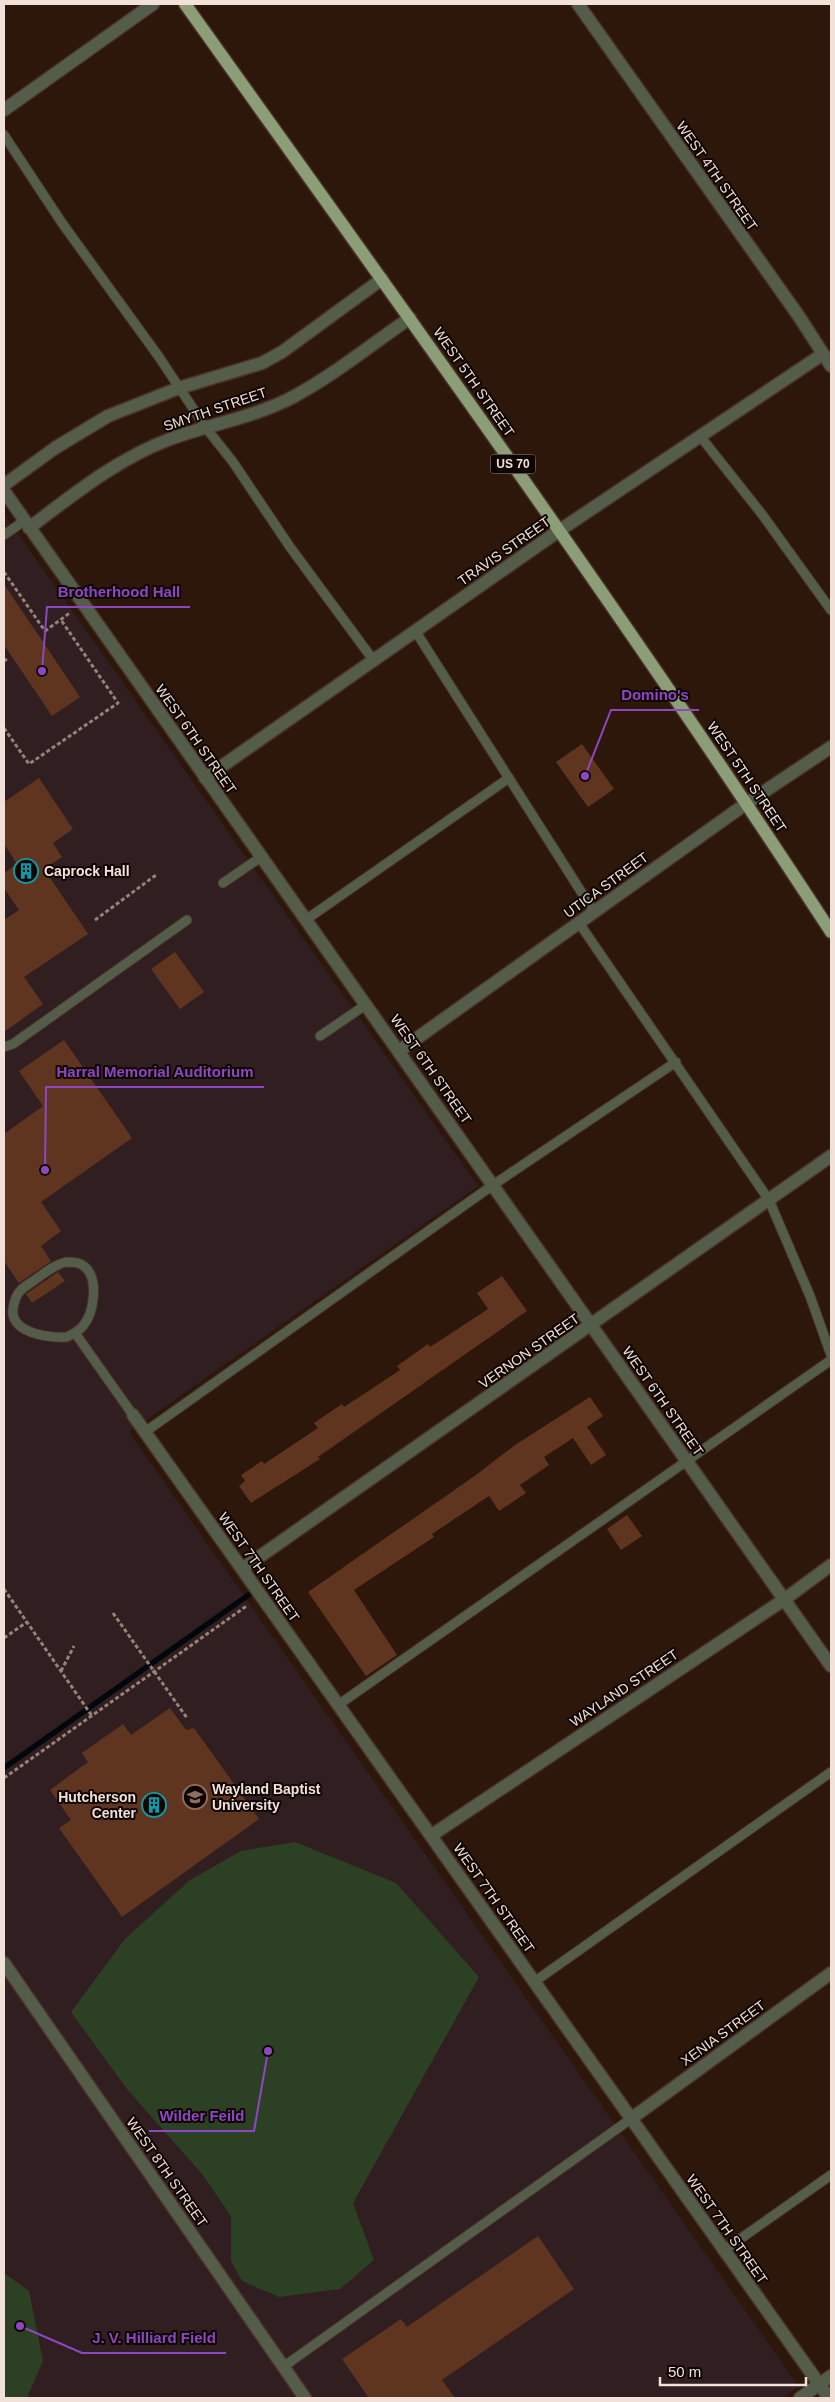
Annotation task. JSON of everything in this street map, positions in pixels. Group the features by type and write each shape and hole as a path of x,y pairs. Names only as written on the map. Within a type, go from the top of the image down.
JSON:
{"main road":[{"name":"WEST 5TH STREET","path":"185,4 560,530 747,803 831,932"}],"street":[{"path":"4,110 153,4"},
{"name":"WEST 4TH STREET","path":"578,4 798,315 831,366"},
{"name":"SMYTH STREET","path":"4,490 55,448 108,416 179,388 262,363 282,352 382,279"},
{"name":"SMYTH STREET","path":"26,524 111,468 170,439 268,408 294,396 410,318"},
{"name":"TRAVIS STREET","path":"205,778 560,530 823,354"},
{"name":"WEST 6TH STREET","path":"4,490 26,524 367,1004 831,1666"},
{"name":"UTICA STREET","path":"399,1051 747,803 831,747"},
{"name":"VERNON STREET","path":"242,1568 592,1326 831,1156"},
{"name":"WEST 7TH STREET","path":"133,1415 338,1705 432,1834 723,2251 829,2398"},
{"name":"WAYLAND STREET","path":"432,1834 785,1599 831,1565"},
{"name":"WEST 8TH STREET","path":"4,1963 305,2398"},
{"name":"XENIA STREET","path":"632,2118 831,1973"},
{"path":"800,2398 831,2376"}],"lane":[{"path":"4,135 62,222 206,428 233,462 290,547 374,661"},
{"path":"700,436 762,512 831,610"},
{"path":"4,535 26,524"},
{"path":"416,632 594,912"},
{"path":"306,919 509,778"},
{"path":"223,883 261,857"},
{"path":"4,1047 13,1044 187,920"},
{"path":"579,923 769,1200 810,1296 831,1355"},
{"path":"320,1036 367,1004"},
{"path":"145,1432 494,1186 676,1062"},
{"path":"66,1262 83,1265 88,1270 94,1293 89,1316 84,1325 75,1333 67,1337 58,1338 33,1334 18,1324 12,1308 20,1291 57,1264 66,1262"},
{"path":"75,1333 133,1415"},
{"path":"338,1705 688,1462 831,1360"},
{"path":"534,1982 831,1772"},
{"path":"283,2367 632,2118"},
{"path":"723,2251 831,2175"}],"path":[{"path":"4,572 45,631 83,604"},
{"path":"4,728 29,764 118,703 61,620"},
{"path":"95,920 156,875"},
{"path":"4,1589 91,1715"},
{"path":"4,1778 261,1596"},
{"path":"113,1613 187,1718"},
{"path":"4,1638 27,1622"},
{"path":"61,1671 74,1646"}],"shaded area":[{"name":"Wayland Baptist University","path":"4,514 478,1186 129,1432 799,2387 783,2398 4,2398"}],"green space":[{"path":"295,1842 396,1883 479,1977 353,2203 374,2260 340,2289 279,2297 242,2281 231,2261 231,2216 202,2174 127,2089 71,2012 125,1939 190,1880 241,1851"},
{"path":"4,2273 29,2291 43,2361 27,2398 4,2398"}],"building":[{"path":"4,584 80,697 52,716 4,645"},
{"path":"582,744 614,789 588,807 556,762"},
{"name":"Caprock Hall","path":"39,778 73,829 53,843 62,857 44,869 88,934 24,977 43,1004 4,1032 4,920 19,910 4,888 4,873 17,864 4,844 4,802"},
{"path":"175,952 204,992 180,1009 151,969"},
{"path":"64,1040 132,1138 41,1202 61,1231 41,1246 51,1261 19,1283 4,1261 4,1134 43,1106 19,1071"},
{"path":"58,1272 65,1281 32,1303 26,1294"},
{"path":"502,1276 527,1311 318,1457 320,1459 251,1503 239,1486 245,1481 241,1475 262,1461 264,1464 318,1428 314,1423 342,1404 344,1407 400,1370 397,1366 428,1344 430,1347 488,1309 477,1293"},
{"path":"590,1397 603,1416 587,1427 606,1455 591,1465 573,1438 544,1457 549,1465 520,1485 526,1493 499,1511 489,1496 432,1534 434,1537 354,1590 397,1655 366,1676 308,1592 476,1475 515,1445"},
{"path":"627,1515 642,1536 621,1550 607,1529"},
{"name":"Hutcherson Center","path":"170,1708 186,1730 194,1728 259,1819 122,1917 59,1828 71,1820 50,1790 88,1762 82,1753 123,1724 131,1735"},
{"path":"538,2236 574,2289 442,2380 455,2398 369,2398 342,2359 401,2319 407,2327"}],"waterway":[{"path":"4,1768 257,1589"}],"place":[{"name":"Brotherhood Hall","path":"42,671"},
{"name":"Domino's","path":"585,776"},
{"name":"Caprock Hall","path":"26,871"},
{"name":"Harral Memorial Auditorium","path":"45,1170"},
{"name":"Wayland Baptist University","path":"195,1797"},
{"name":"Hutcherson Center","path":"154,1805"},
{"name":"Wilder Feild","path":"268,2051"},
{"name":"J. V. Hilliard Field","path":"20,2326"}]}
